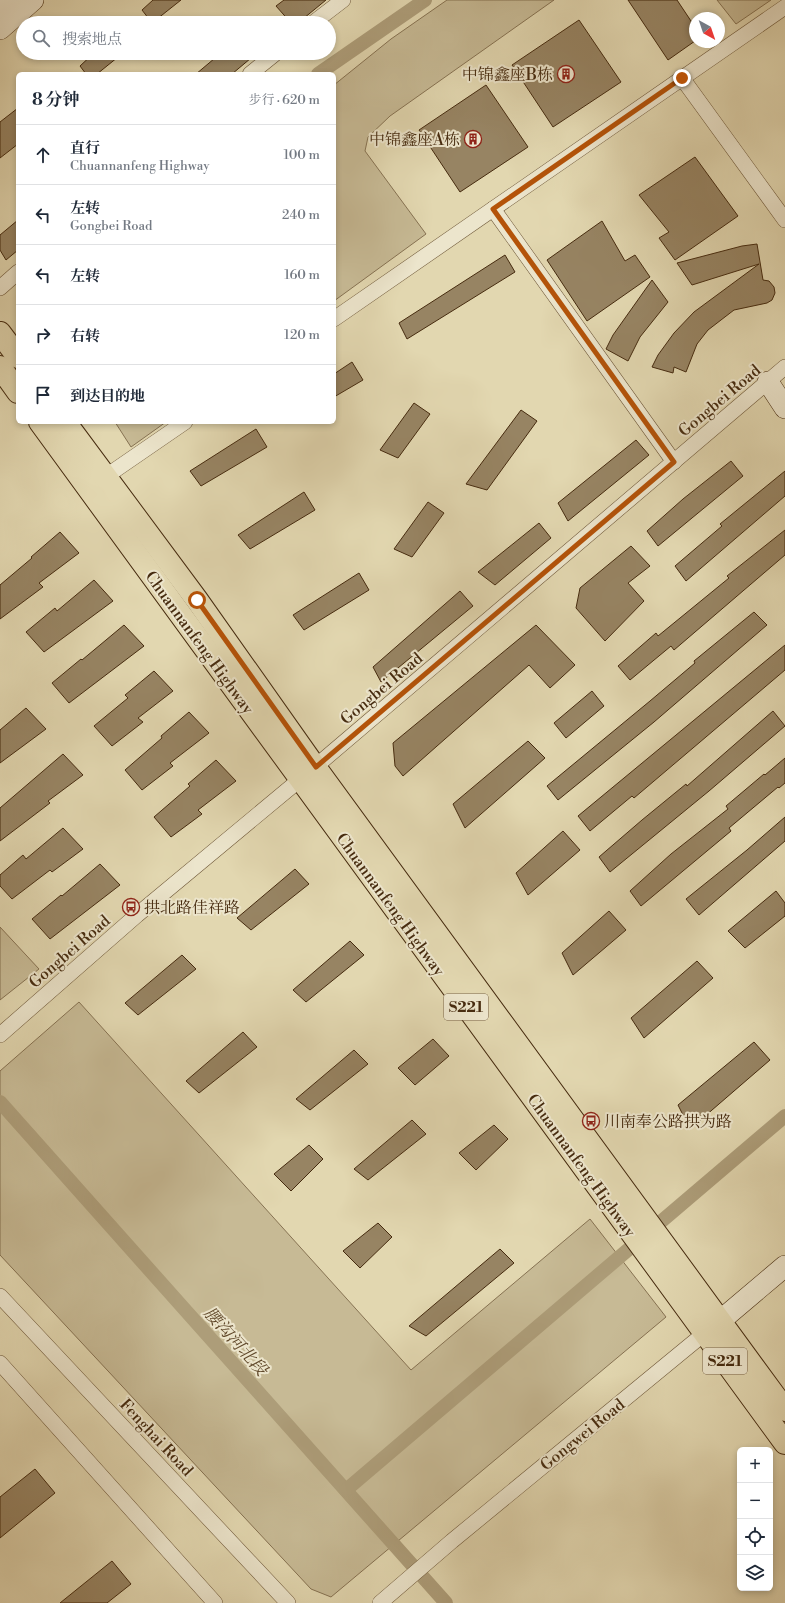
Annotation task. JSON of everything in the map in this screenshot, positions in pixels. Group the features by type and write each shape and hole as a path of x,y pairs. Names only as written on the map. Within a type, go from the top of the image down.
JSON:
{"main road":[{"path":"0,10 11,0"},
{"path":"0,29 33,0"},
{"path":"0,367 16,389"},
{"path":"768,382 785,408"},
{"name":"Chuannanfeng Highway","path":"42,424 308,773 673,1273 712,1327 785,1443"},
{"name":"Chuannanfeng Highway","path":"66,424 197,600 308,773"},
{"name":"Gongwei Road","path":"712,1327 785,1266"},
{"name":"Chuannanfeng Highway","path":"712,1327 785,1410"}],"street":[{"path":"322,16 343,0"},
{"path":"336,318 785,7"},
{"path":"252,72 267,60"},
{"path":"682,78 785,220"},
{"path":"493,209 674,462"},
{"path":"0,288 16,274"},
{"name":"Gongbei Road","path":"0,1035 137,915 308,773 785,368"},
{"path":"105,478 182,424"},
{"name":"Fenghai Road","path":"0,1296 288,1603"},
{"name":"Gongwei Road","path":"380,1603 452,1541 712,1327"},
{"path":"0,1363 214,1603"}],"shaded area":[{"path":"447,0 554,0 390,116 368,137 365,151 426,234 336,300 336,83 391,39"},
{"path":"717,0 771,0 736,24"},
{"path":"116,424 163,424 131,447"},
{"path":"0,927 39,969 0,1000"},
{"path":"79,1002 411,1370 590,1219 666,1317 331,1597 311,1589 0,1255 0,1071"}],"building":[{"path":"153,0 181,0 161,16 147,16 142,10"},
{"path":"284,0 326,0 307,16 285,16 276,6"},
{"path":"628,0 677,0 689,18 689,45 668,60"},
{"name":"中锦鑫座B栋","path":"579,20 621,82 553,127 512,65"},
{"path":"86,60 114,60 99,72 84,72 80,66"},
{"path":"213,60 249,60 234,72 198,72"},
{"name":"中锦鑫座A栋","path":"486,85 528,147 460,192 419,130"},
{"path":"16,110 16,146 0,158 0,122"},
{"path":"695,157 738,216 675,260 659,238 669,232 639,195"},
{"path":"602,221 625,261 635,255 650,277 587,321 547,260"},
{"path":"16,222 16,252 6,260 0,250 0,235"},
{"path":"757,244 763,280 769,281 774,287 775,293 772,300 767,303 734,310 708,330 697,344 686,372 674,367 673,373 652,367 658,355 674,333 694,312 759,264 692,285 677,263 742,246"},
{"path":"505,255 515,272 407,339 399,323"},
{"path":"652,280 668,302 640,337 628,361 606,349 613,335"},
{"path":"352,362 363,380 336,396 336,373"},
{"path":"414,403 430,414 398,458 380,450"},
{"path":"521,410 537,421 487,490 466,484"},
{"path":"256,429 267,447 201,486 190,471"},
{"path":"636,440 649,455 568,521 558,503"},
{"path":"731,461 743,476 658,546 647,531 683,499"},
{"path":"785,471 785,496 686,581 675,566 722,526 720,524"},
{"path":"304,492 315,510 250,549 238,535"},
{"path":"428,502 444,513 412,557 394,549"},
{"path":"539,523 551,538 495,585 478,572"},
{"path":"785,530 785,555 674,650 671,646 630,680 618,666 656,633 658,636 729,578 727,576"},
{"path":"60,532 79,553 39,583 43,587 0,619 0,585"},
{"path":"631,546 650,566 628,583 644,601 605,641 576,608 580,588"},
{"path":"359,573 369,590 304,630 293,615"},
{"path":"94,580 113,601 44,652 26,632 55,608 57,611"},
{"path":"460,591 473,606 381,682 373,667"},
{"path":"754,612 767,625 654,722 558,800 547,786 650,701 695,663 694,661"},
{"path":"124,625 144,646 69,703 52,683"},
{"path":"536,625 575,665 550,688 529,665 403,776 395,766 393,743"},
{"path":"785,645 785,670 634,798 632,796 590,831 578,816"},
{"path":"154,671 173,691 138,718 143,722 112,746 94,726 128,698 125,695"},
{"path":"592,691 604,706 566,738 554,723"},
{"path":"26,708 46,729 0,763 0,730"},
{"path":"773,711 785,726 709,791 610,872 599,857 686,784 687,786"},
{"path":"189,712 209,733 170,763 173,766 142,790 125,770"},
{"path":"528,741 545,758 465,828 453,804"},
{"path":"63,754 83,775 48,801 50,803 0,841 0,808"},
{"path":"785,758 785,783 779,788 778,787 729,828 731,831 641,906 630,891 671,854 728,809 726,806"},
{"path":"216,760 236,781 198,810 202,814 171,837 154,817 190,786 188,784"},
{"path":"785,817 785,841 699,915 686,899"},
{"path":"63,828 83,849 52,872 50,870 12,899 0,886 0,875 23,855 26,859"},
{"path":"563,831 580,850 528,895 516,873"},
{"path":"100,864 120,885 50,939 32,919"},
{"path":"295,869 309,884 251,930 237,918"},
{"path":"776,891 785,903 785,916 745,948 728,931"},
{"path":"609,911 626,930 573,975 562,953"},
{"path":"350,941 364,955 306,1002 293,990"},
{"path":"182,955 196,969 138,1015 125,1003"},
{"path":"697,961 713,978 644,1038 631,1018"},
{"path":"243,1032 257,1047 199,1093 186,1081"},
{"path":"433,1039 449,1056 415,1085 398,1068"},
{"path":"754,1042 770,1060 690,1129 678,1105"},
{"path":"354,1050 368,1064 310,1110 296,1099"},
{"path":"412,1120 426,1134 368,1180 354,1169"},
{"path":"494,1125 508,1139 476,1170 459,1153"},
{"path":"309,1145 323,1159 291,1191 274,1174"},
{"path":"378,1223 392,1237 360,1268 343,1251"},
{"path":"500,1249 514,1263 426,1336 409,1326"},
{"path":"35,1469 55,1493 0,1538 0,1497"},
{"path":"112,1561 131,1584 107,1603 60,1603"}],"waterway":[{"path":"321,72 425,0"},
{"name":"腰沟河北段","path":"0,1102 446,1603"},
{"path":"346,1490 785,1116"}],"place":[{"name":"中锦鑫座B栋","path":"566,74"},
{"name":"中锦鑫座A栋","path":"473,139"},
{"name":"拱北路佳祥路","path":"131,907"},
{"name":"川南奉公路拱为路","path":"591,1121"}],"route":[{"path":"197,600 316,767 674,462 493,209 682,78"}]}
